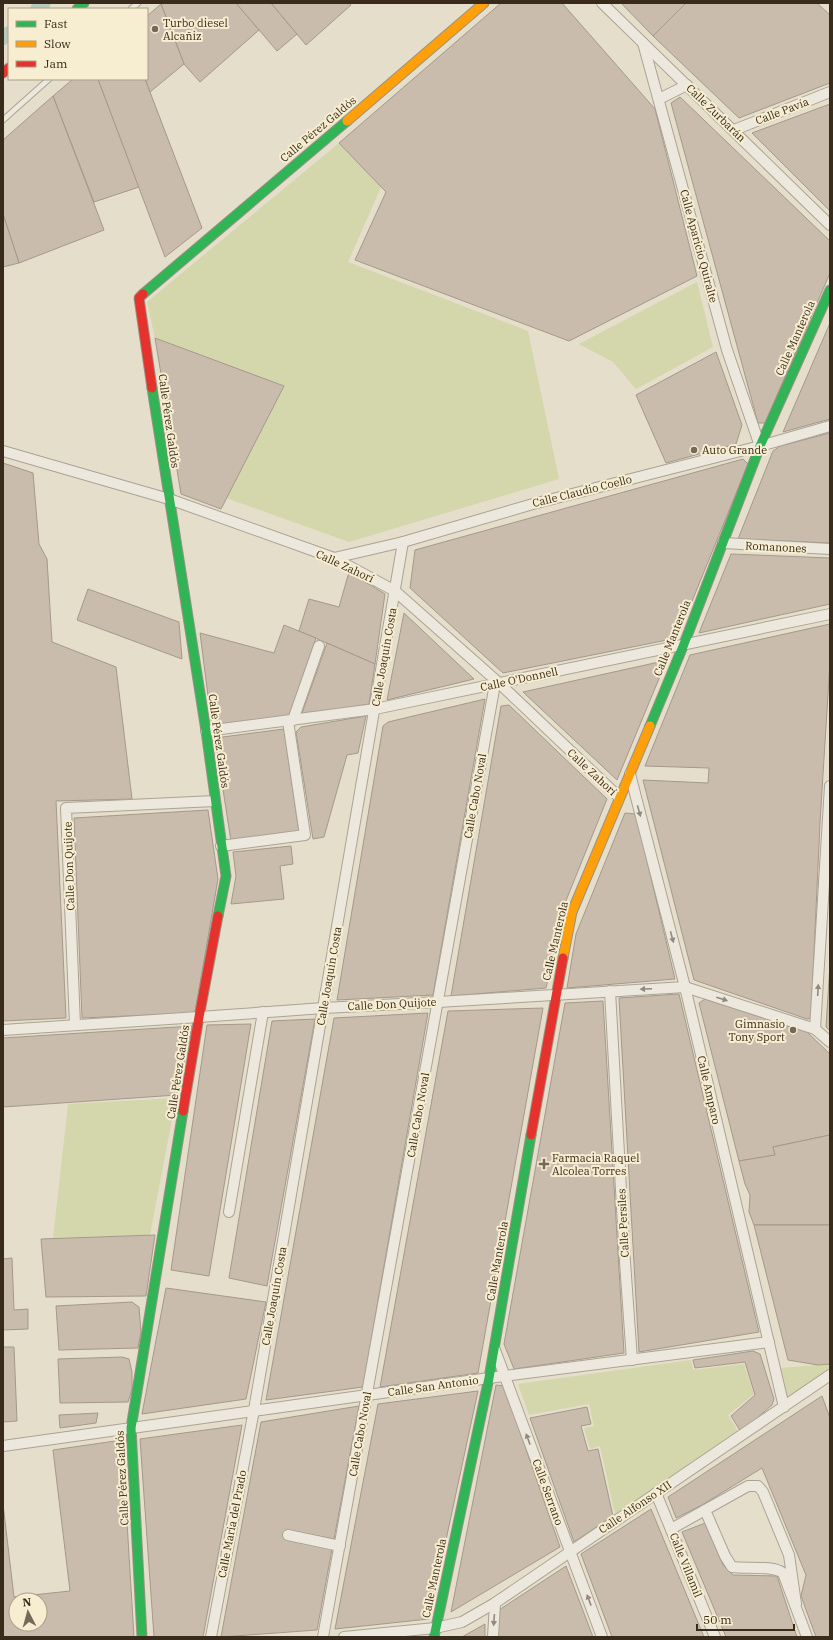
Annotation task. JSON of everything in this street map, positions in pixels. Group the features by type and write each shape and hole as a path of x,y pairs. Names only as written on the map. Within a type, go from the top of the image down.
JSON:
{"main road":[{"name":"Calle Pérez Galdós","path":"142,1637 131,1428 199,1017 226,876 206,731 139,298 484,3"},
{"name":"Calle Manterola","path":"435,1633 489,1378 556,994 572,912 684,644 760,446 830,290"}],"street":[{"name":"Calle Zurbarán","path":"602,3 830,224"},
{"name":"Calle Aparicio Quiralte","path":"644,43 727,350 760,446"},
{"path":"659,99 686,85"},
{"name":"Calle Pavía","path":"734,130 830,92"},
{"name":"Calle Claudio Coello","path":"334,558 403,542 533,504 760,446 830,426"},
{"name":"Calle Zahorí","path":"3,451 169,499 334,558 395,591 619,797"},
{"name":"Calle Joaquín Costa","path":"254,1410 403,542"},
{"name":"Romanones","path":"723,543 830,549"},
{"name":"Calle O'Donnell","path":"206,731 375,709 830,614"},
{"path":"221,846 305,835 291,721 319,646"},
{"name":"Calle Cabo Noval","path":"323,1637 497,684"},
{"name":"Calle Amparo","path":"630,774 685,987 784,1407"},
{"path":"816,1029 830,786"},
{"name":"Calle Don Quijote","path":"75,1025 66,808 215,801"},
{"path":"685,987 816,1029 830,1042"},
{"name":"Calle Don Quijote","path":"3,1030 324,1008 685,987"},
{"name":"Calle Persiles","path":"610,991 632,1360"},
{"path":"229,1212 262,1012"},
{"name":"Calle San Antonio","path":"3,1446 489,1378 769,1342"},
{"name":"Calle Serrano","path":"494,1347 602,1637"},
{"name":"Calle Alfonso XII","path":"344,1637 435,1633 462,1622 495,1603 656,1493 829,1378"},
{"name":"Calle Maria del Prado","path":"211,1637 254,1410"},
{"path":"671,1528 748,1486 758,1486 763,1492 789,1555 796,1604"},
{"name":"Calle Villamil","path":"656,1493 715,1637"},
{"path":"706,1510 724,1556 732,1566 744,1569 778,1570 783,1573 808,1637"},
{"path":"288,1535 340,1546"},
{"path":"492,1637 495,1603"}],"lane":[{"path":"3,120 48,80"}],"green space":[{"path":"339,143 381,187 348,262 528,331 559,479 349,542 226,498 284,386 155,338 147,302"},
{"path":"697,282 713,347 636,389 613,362 579,344"},
{"path":"176,1098 150,1235 53,1238 68,1104"},
{"path":"691,1360 693,1370 744,1364 754,1394 728,1415 739,1433 615,1514 600,1446 590,1449 584,1428 594,1426 589,1404 529,1415 518,1384"},
{"path":"830,1364 830,1372 784,1407 781,1368"}],"building":[{"path":"236,3 259,30 200,82 184,64 161,4"},
{"path":"236,3 271,3 297,34 277,51"},
{"path":"271,3 349,3 351,5 306,45"},
{"path":"501,3 562,3 655,109 697,276 569,341 355,260 386,192 339,143"},
{"path":"621,3 686,3 653,36"},
{"path":"686,3 817,3 830,15 830,83 739,118 653,36"},
{"path":"161,4 184,64 150,92 145,80 148,80 148,15"},
{"path":"72,80 98,80 139,187 94,202 53,96"},
{"path":"98,80 145,80 202,228 165,257"},
{"path":"53,96 104,230 19,263 3,214 3,140"},
{"path":"680,97 830,241 830,273 765,423 758,423 671,103"},
{"path":"830,104 830,211 752,133"},
{"path":"3,214 19,263 3,267"},
{"path":"830,323 830,419 783,432"},
{"path":"155,338 284,386 221,509 181,494"},
{"path":"716,352 742,425 736,444 666,463 636,395"},
{"path":"830,433 830,543 738,539 773,451 780,446"},
{"path":"743,459 748,464 677,638 503,673 410,588 415,550"},
{"path":"3,463 33,473 39,544 47,559 52,642 116,667 132,799 56,801 66,1018 3,1021"},
{"path":"731,554 830,558 830,604 699,633"},
{"path":"349,572 385,594 375,664 299,631 309,599 339,607"},
{"path":"88,589 179,622 182,659 77,620"},
{"path":"404,613 474,679 387,700"},
{"path":"830,624 830,662 820,823 811,1018 807,1019 694,980 643,780 708,783 709,768 645,766 690,655"},
{"path":"284,625 316,638 289,716 212,727 200,633 274,653"},
{"path":"327,643 375,664 369,704 301,716"},
{"path":"659,662 663,669 617,780 523,692"},
{"path":"485,699 433,995 337,1000 383,726 388,722"},
{"path":"509,705 607,799 565,903 546,988 451,996 501,706"},
{"path":"366,716 358,753 347,755 324,837 313,839 296,732 301,727"},
{"path":"284,729 299,832 231,841 215,738"},
{"path":"208,810 218,879 195,1013 82,1018 74,818"},
{"path":"625,813 636,814 675,979 567,988 576,934"},
{"path":"291,846 293,864 280,866 284,899 231,904 236,876 233,852"},
{"path":"830,964 830,1031 826,1027"},
{"path":"679,994 759,1332 639,1352 619,998"},
{"path":"705,999 807,1032 830,1054 830,1135 773,1147 775,1155 739,1161 699,1003"},
{"path":"603,1001 624,1353 514,1369 504,1344 565,1003"},
{"path":"543,1008 478,1373 380,1387 448,1011"},
{"path":"428,1013 363,1387 266,1400 334,1018"},
{"path":"315,1019 267,1286 229,1278 272,1021"},
{"path":"251,1024 209,1276 171,1270 207,1025"},
{"path":"192,1026 177,1095 3,1107 3,1038"},
{"path":"830,1135 830,1225 754,1225 749,1212 750,1195 745,1184 739,1161 775,1155 773,1147"},
{"path":"754,1225 830,1225 830,1364 818,1365 788,1360"},
{"path":"155,1235 146,1296 46,1297 41,1239"},
{"path":"12,1258 14,1310 28,1309 28,1329 3,1330 3,1259"},
{"path":"166,1288 266,1302 246,1399 142,1414"},
{"path":"132,1302 139,1307 141,1332 138,1348 59,1350 56,1306"},
{"path":"3,1347 14,1347 17,1421 3,1422"},
{"path":"753,1351 760,1354 774,1399 772,1405 741,1432 731,1416 755,1395 745,1362 695,1368 693,1360"},
{"path":"122,1357 129,1359 132,1372 132,1389 128,1402 60,1403 58,1359"},
{"path":"496,1385 504,1386 560,1547 451,1612"},
{"path":"478,1391 429,1619 335,1629 378,1404"},
{"path":"822,1396 830,1418 830,1637 816,1637 801,1596 806,1575 762,1468 702,1505 676,1518 668,1497"},
{"path":"359,1406 334,1539 288,1530 286,1540 332,1549 317,1630 221,1637 261,1422"},
{"path":"587,1407 591,1424 581,1426 588,1451 598,1449 613,1516 574,1542 530,1418"},
{"path":"98,1413 96,1423 60,1428 59,1415"},
{"path":"242,1425 203,1637 154,1637 140,1439"},
{"path":"122,1440 134,1637 3,1637 3,1504 13,1592 8,1592 8,1632 48,1632 48,1593 70,1591 53,1450"},
{"path":"651,1509 704,1637 612,1637 581,1554"},
{"path":"705,1523 723,1565 733,1575 777,1576 797,1637 726,1637 682,1532"},
{"path":"566,1566 593,1637 498,1637 499,1610"},
{"path":"485,1624 485,1637 462,1637"}],"waterway":[{"path":"38,8 44,3"},
{"path":"3,38 8,34"}],"traffic: fast":[{"path":"78,8 84,3"},
{"path":"143,294 347,121"},
{"path":"650,726 684,644 760,446 830,290"},
{"path":"152,388 206,731 226,876 218,916"},
{"path":"142,1637 131,1428 183,1111"},
{"path":"434,1637 489,1378 531,1135"}],"traffic: slow":[{"path":"347,121 484,3"},
{"path":"563,958 572,912 650,726"}],"traffic: jam":[{"path":"3,73 8,69"},
{"path":"143,294 139,298 152,388"},
{"path":"183,1111 218,916"},
{"path":"531,1135 563,958"}],"place":[{"name":"Turbo diesel Alcañiz","path":"155,29"},
{"name":"Auto Grande","path":"694,450"},
{"name":"Gimnasio Tony Sport","path":"793,1030"},
{"name":"Farmacia Raquel Alcolea Torres","path":"544,1164"}]}
